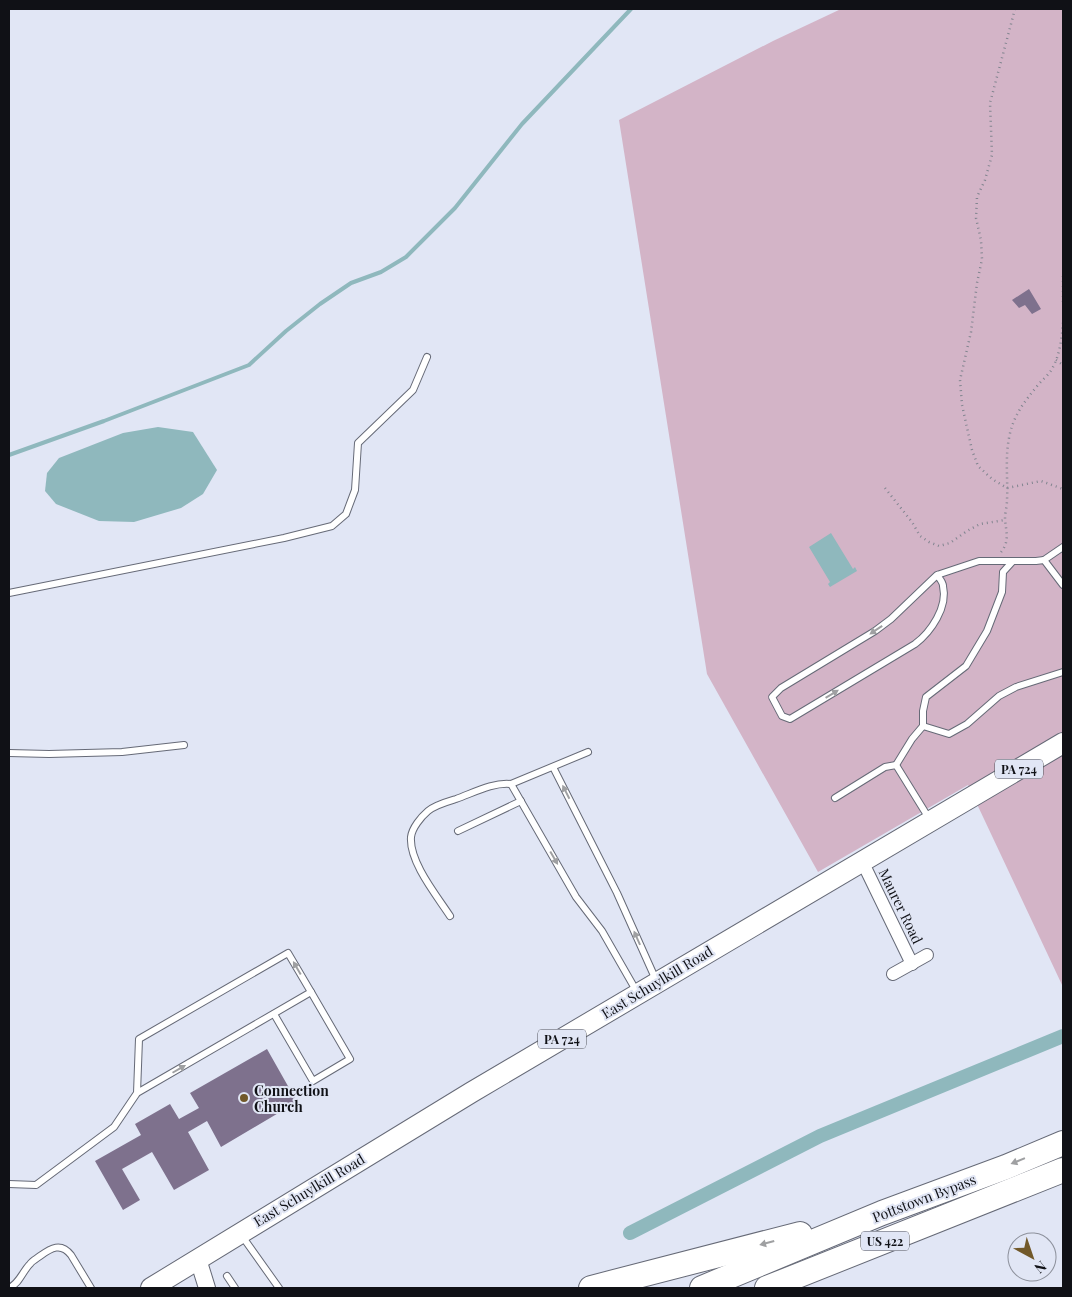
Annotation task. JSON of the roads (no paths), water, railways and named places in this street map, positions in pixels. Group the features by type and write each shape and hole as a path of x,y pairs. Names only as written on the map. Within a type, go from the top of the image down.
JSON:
{"highway":[{"name":"Pottstown Bypass","path":"702,1288 882,1213 1063,1143"},
{"name":"Pottstown Bypass","path":"767,1288 1063,1170"},
{"path":"796,1288 1004,1194"},
{"path":"591,1288 882,1213"}],"main road":[{"name":"East Schuylkill Road","path":"151,1288 472,1092 1063,743"}],"street":[{"name":"Maurer Road","path":"862,861 912,964"},
{"name":"Maurer Road","path":"893,974 927,955"},
{"path":"198,1259 207,1288"}],"lane":[{"path":"9,593 284,538 332,526 346,514 355,490 358,443 413,390 427,357"},
{"path":"938,575 943,584 944,598 938,618 925,636 916,644 790,719 782,716 772,697 781,688 875,631 938,575 979,561 1044,560 1063,547"},
{"path":"1044,560 1063,585"},
{"path":"835,798 885,767 896,765 912,739 924,726 923,711 926,696 966,666 986,631 1002,592 1003,572 1013,561"},
{"path":"924,726 950,734 967,724 1000,696 1016,687 1063,672"},
{"path":"9,753 122,752 184,745"},
{"path":"450,916 426,880 414,856 411,836 415,827 428,810 493,786 511,784 588,752"},
{"path":"896,765 931,821"},
{"path":"553,767 617,893 657,982"},
{"path":"511,784 576,897 602,931 638,994"},
{"path":"458,831 521,801"},
{"path":"137,1093 139,1039 288,953 350,1059 313,1081 274,1014"},
{"path":"9,1184 36,1185 114,1127 137,1093 311,992"},
{"path":"240,1233 279,1288"},
{"path":"9,1288 18,1286 30,1263 55,1247 67,1250 71,1254 91,1288"},
{"path":"227,1276 234,1288"}],"waterway":[{"path":"9,455 104,421 249,365 286,331 320,304 351,283 381,272 406,257 455,208 522,124 631,9"},
{"path":"630,1233 820,1136 1063,1036"}],"place":[{"name":"Connection Church","path":"244,1098"}]}
